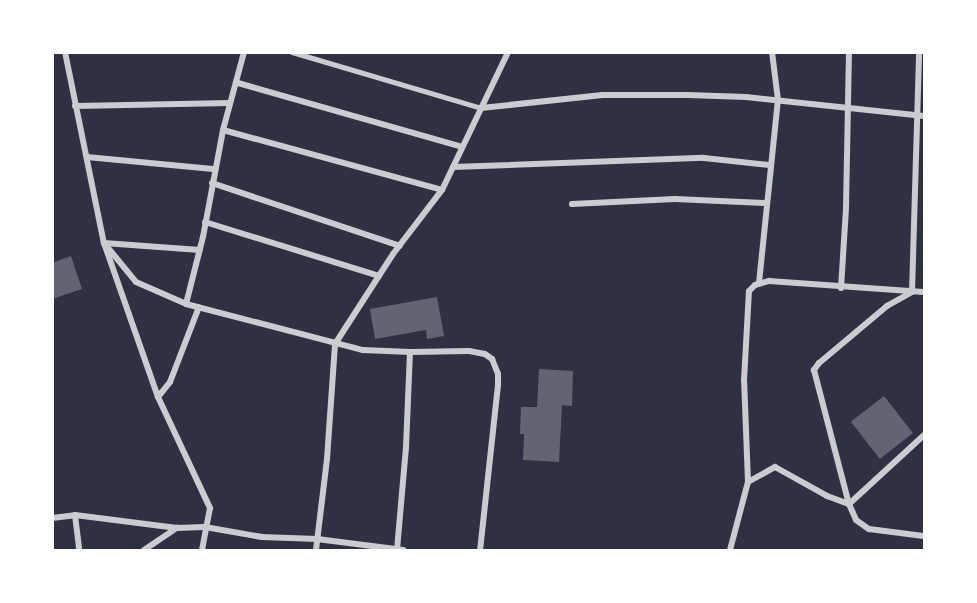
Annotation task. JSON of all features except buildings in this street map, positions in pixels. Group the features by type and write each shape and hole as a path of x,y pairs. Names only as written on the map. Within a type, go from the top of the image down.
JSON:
{"street":[{"path":"65,52 104,243 158,397 210,508 202,550"},
{"path":"186,304 200,250 223,130 238,83 244,52"},
{"path":"292,52 481,108 602,95 720,96 921,116"},
{"path":"316,550 327,459 335,344 379,276 442,190 508,52"},
{"path":"759,283 778,100 772,52"},
{"path":"841,288 846,208 849,52"},
{"path":"912,292 921,116 919,52"},
{"path":"238,83 462,147"},
{"path":"75,106 230,103"},
{"path":"223,130 442,190"},
{"path":"87,157 215,168"},
{"path":"453,167 704,158 770,165"},
{"path":"212,183 400,246"},
{"path":"572,204 675,199 766,203"},
{"path":"205,222 379,276"},
{"path":"104,243 200,250"},
{"path":"104,243 136,282 186,304 363,350 469,351 485,354 492,359 498,374 480,550"},
{"path":"730,550 748,482 744,380 749,291 759,283 787,281 841,288 924,292"},
{"path":"912,292 887,306 819,363 814,370 849,504 856,519 869,529 924,536"},
{"path":"158,397 170,382 199,307"},
{"path":"397,550 406,447 410,352"},
{"path":"849,504 924,435"},
{"path":"748,482 775,467 827,496 849,504"},
{"path":"52,518 75,515 177,528 205,527 262,537 317,539 404,550"},
{"path":"75,515 79,550"},
{"path":"144,550 177,528"}]}
